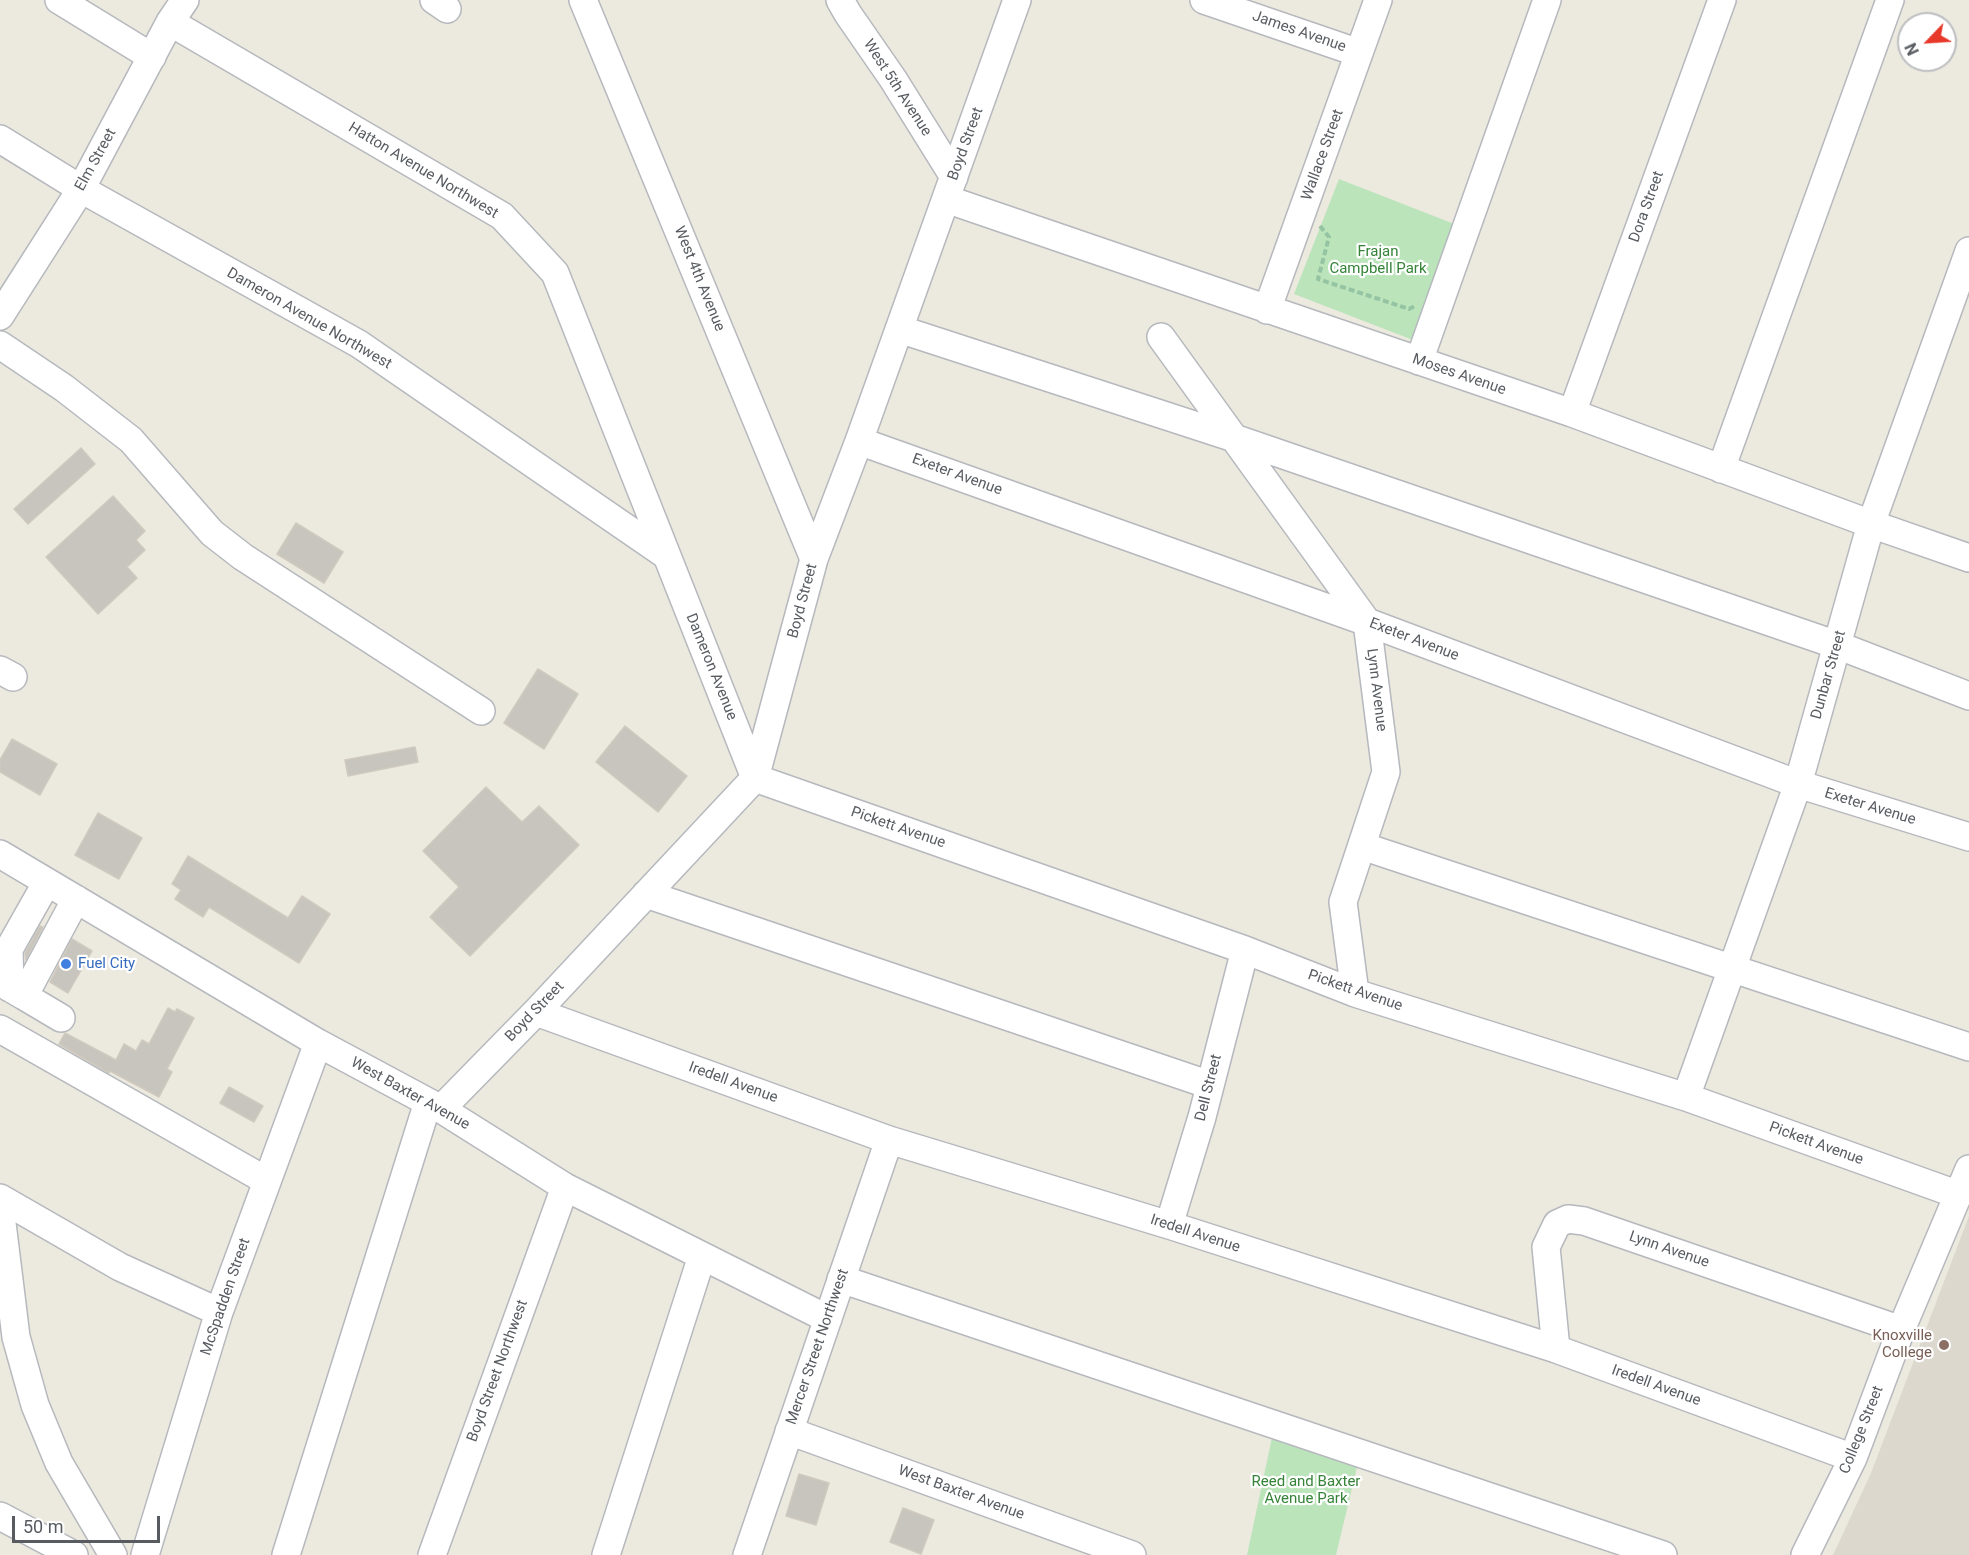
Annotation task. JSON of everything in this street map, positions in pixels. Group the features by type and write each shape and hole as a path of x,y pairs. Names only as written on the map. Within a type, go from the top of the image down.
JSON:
{"street":[{"path":"59,0 152,57"},
{"name":"Elm Street","path":"0,316 81,189 170,22 185,0"},
{"name":"West 4th Avenue","path":"583,0 814,559"},
{"name":"Boyd Street","path":"435,1105 536,1012 755,778 814,559 859,441 1017,0"},
{"name":"James Avenue","path":"1204,0 1359,53"},
{"name":"Wallace Street","path":"1267,310 1378,0"},
{"path":"1419,361 1547,0"},
{"name":"Dora Street","path":"1572,413 1722,0"},
{"path":"1721,469 1890,0"},
{"name":"West 5th Avenue","path":"848,5 893,78 950,188"},
{"name":"Hatton Avenue Northwest","path":"170,22 502,216 555,273 666,556"},
{"name":"Dameron Avenue Northwest","path":"0,139 81,189 359,344 666,556"},
{"name":"Moses Avenue","path":"950,188 1267,310 1572,413 1969,558"},
{"name":"Dunbar Street","path":"1686,1097 1798,784 1871,524 1969,251"},
{"path":"899,329 1234,438 1837,645 1969,696"},
{"name":"Lynn Avenue","path":"1161,337 1367,622 1386,772 1343,902 1356,993"},
{"path":"0,345 64,388 131,440 219,539 482,711"},
{"name":"Exeter Avenue","path":"859,441 1367,622 1798,784 1969,837"},
{"name":"Dameron Avenue","path":"666,556 755,778"},
{"name":"Pickett Avenue","path":"755,778 1245,950 1356,993 1686,1097 1959,1196"},
{"path":"1362,846 1969,1047"},
{"name":"West Baxter Avenue","path":"0,854 318,1042 435,1105 565,1187 828,1319"},
{"path":"11,989 9,949 47,882"},
{"path":"646,894 1210,1085"},
{"path":"11,989 60,929 76,899"},
{"path":"30,912 60,929"},
{"name":"Dell Street","path":"1168,1225 1202,1117 1245,950"},
{"path":"11,989 61,1018"},
{"name":"Iredell Avenue","path":"536,1012 889,1140 1168,1225 1556,1349 1852,1458"},
{"path":"0,1029 267,1181"},
{"name":"McSpadden Street","path":"145,1555 219,1312 318,1042"},
{"path":"286,1555 435,1105"},
{"name":"Mercer Street Northwest","path":"747,1555 889,1140"},
{"name":"College Street","path":"1805,1555 1852,1458 1901,1330 1969,1169"},
{"name":"Boyd Street Northwest","path":"432,1555 565,1187"},
{"path":"0,1198 120,1267 219,1312"},
{"path":"0,1206 2,1245 16,1337 35,1405 59,1463 112,1555"},
{"name":"Lynn Avenue","path":"1556,1349 1546,1247 1557,1224 1568,1219 1584,1221 1901,1330"},
{"path":"606,1555 702,1256"},
{"path":"841,1279 1662,1555"},
{"name":"West Baxter Avenue","path":"789,1431 1132,1555"},
{"path":"0,1516 74,1555"}],"path":[{"path":"1320,226 1329,237 1318,279 1409,309 1427,299 1440,303"}],"shaded area":[{"name":"Knoxville College","path":"1969,1216 1969,1555 1833,1555 1871,1473"}],"green space":[{"name":"Frajan Campbell Park","path":"1339,179 1462,227 1418,342 1294,294"},
{"name":"Reed and Baxter Avenue Park","path":"1273,1433 1359,1459 1336,1555 1247,1555"}],"building":[{"path":"81,448 95,464 28,524 14,509"},
{"path":"113,496 145,531 136,540 145,550 127,567 137,578 98,614 46,557"},
{"path":"296,523 343,552 324,583 277,554"},
{"path":"538,669 578,694 544,749 504,723"},
{"path":"625,726 687,776 658,812 596,762"},
{"path":"12,739 57,764 40,795 0,772 0,760"},
{"path":"415,747 418,762 348,776 345,760"},
{"path":"486,787 522,822 539,806 579,845 470,956 430,917 459,887 423,851"},
{"path":"98,813 142,838 119,879 75,855"},
{"path":"188,856 288,918 302,896 330,914 299,963 209,907 203,917 175,899 181,890 172,884"},
{"path":"40,926 43,927 26,960 25,953"},
{"name":"Fuel City","path":"72,939 92,951 68,993 50,982"},
{"path":"168,1008 175,1012 177,1009 194,1018 167,1069 172,1072 159,1097 110,1071 109,1073 59,1044 65,1033 116,1060 124,1044 136,1051 142,1040 149,1044"},
{"path":"229,1087 263,1106 254,1122 220,1103"},
{"path":"799,1474 829,1483 816,1525 786,1516"},
{"path":"903,1508 934,1520 921,1554 890,1542"}],"place":[{"name":"Fuel City","path":"66,964"},
{"name":"Knoxville College","path":"1944,1345"}]}
